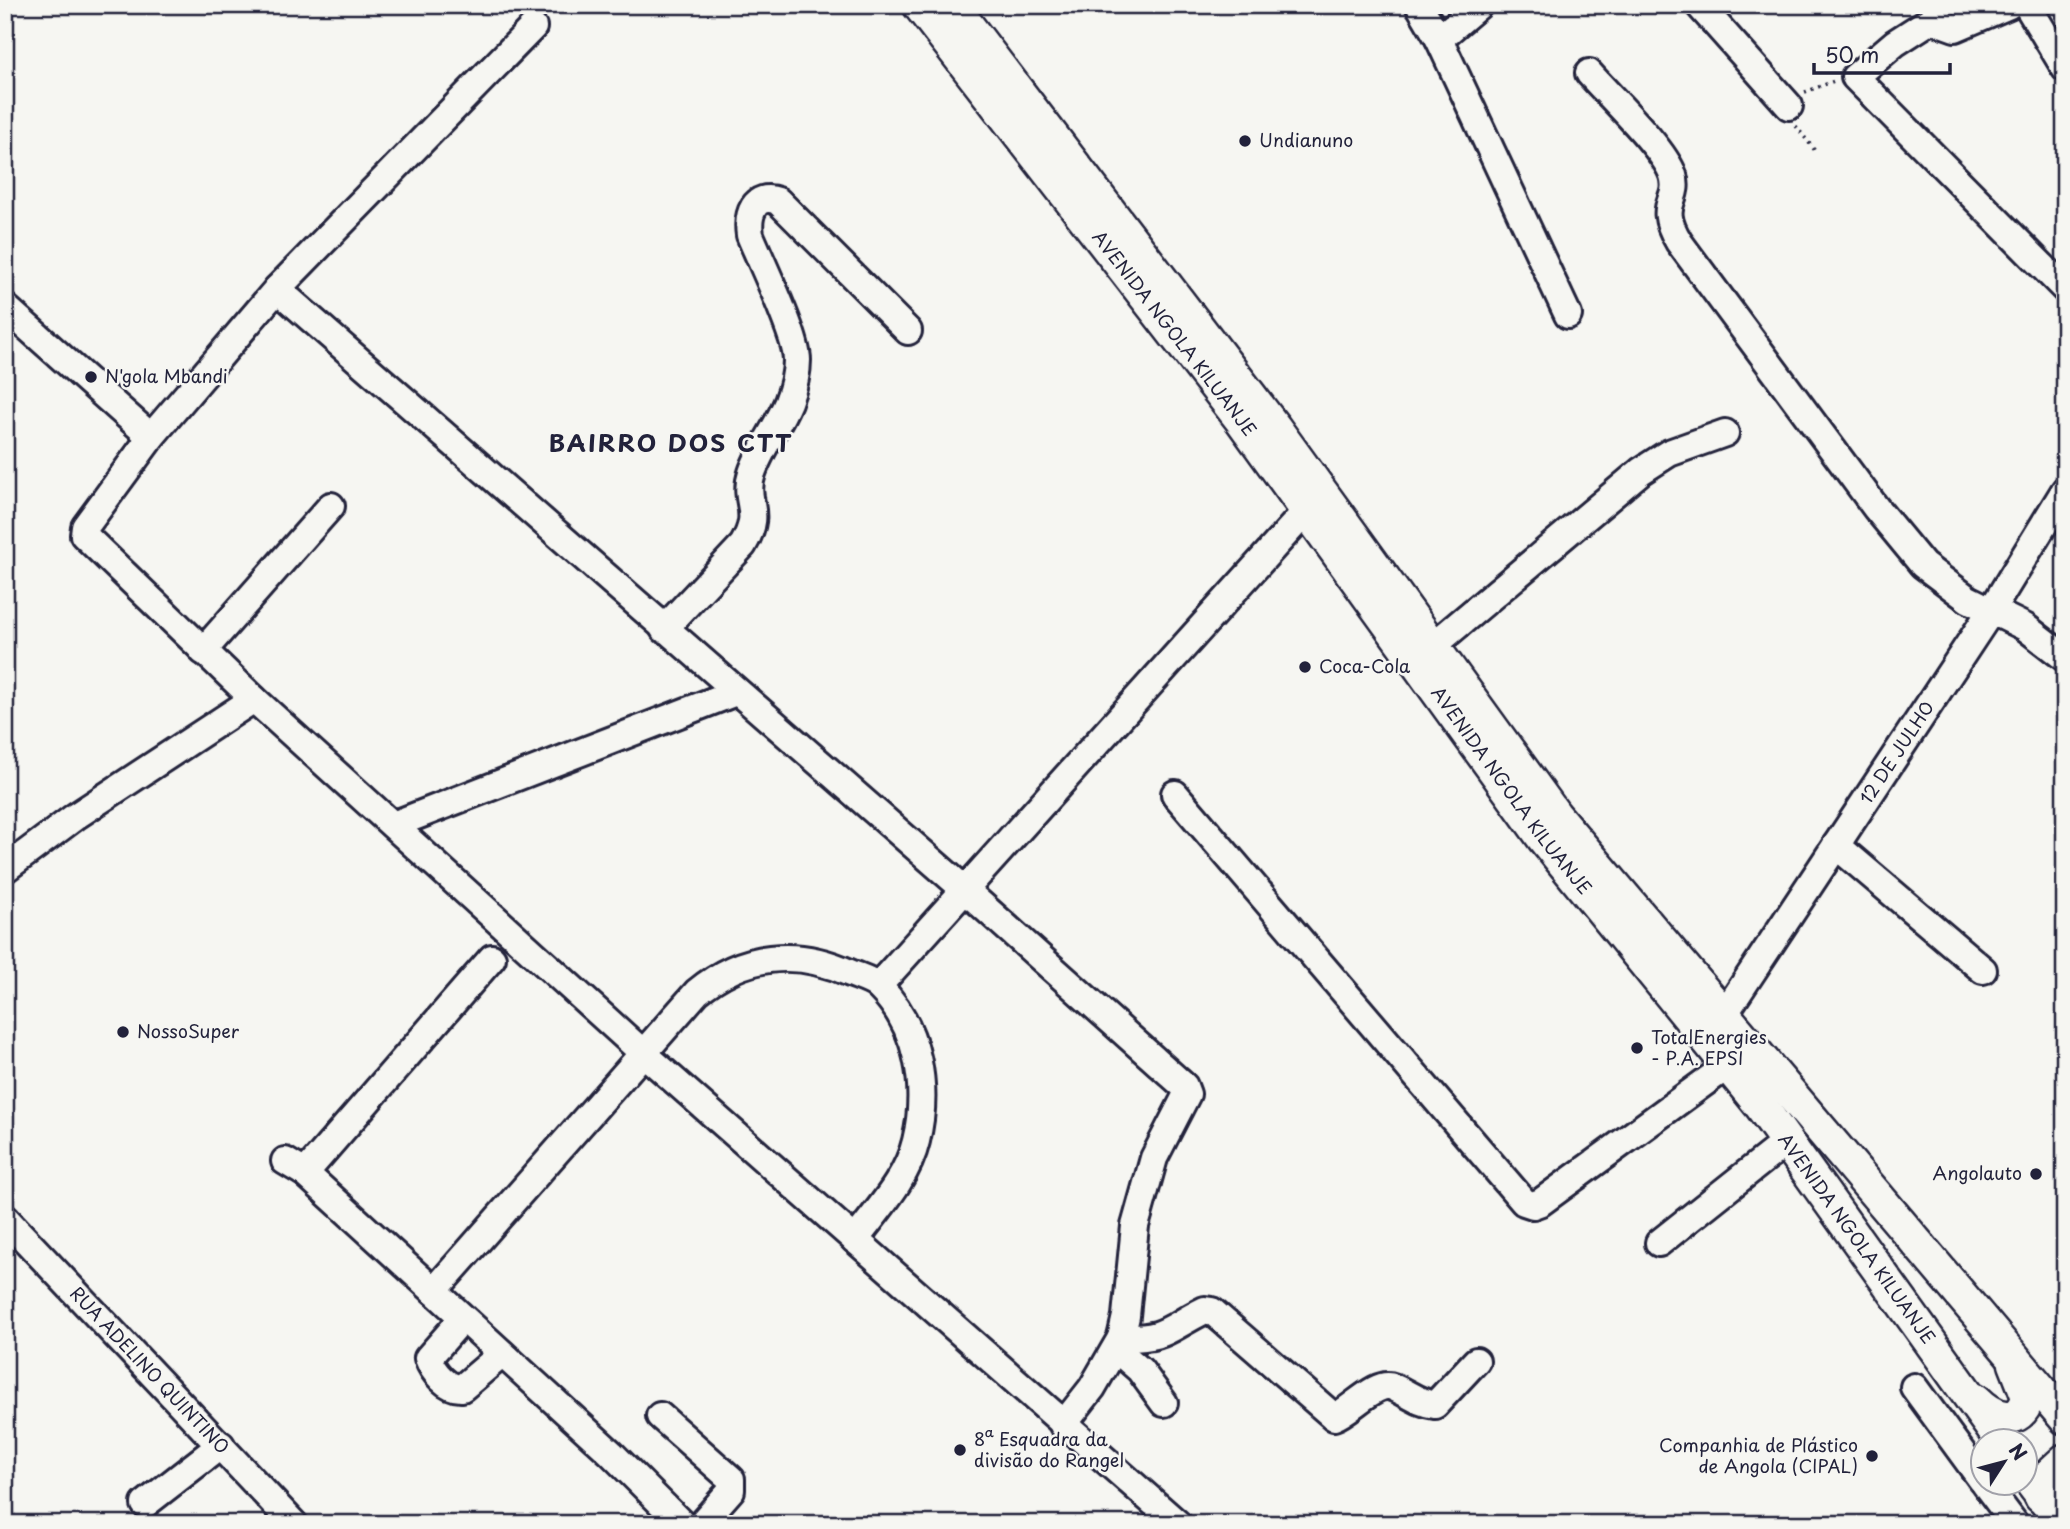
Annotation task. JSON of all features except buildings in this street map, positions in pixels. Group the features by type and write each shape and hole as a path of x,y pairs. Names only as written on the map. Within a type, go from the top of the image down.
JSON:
{"main road":[{"name":"AVENIDA NGOLA KILUANJE","path":"919,5 1242,421 1542,838 1786,1142 1993,1428"},
{"name":"AVENIDA NGOLA KILUANJE","path":"952,5 1275,428 1555,815 2065,1418"},
{"path":"1967,1392 1983,1407 2001,1418 2010,1419 2025,1406 2025,1385 2004,1343"},
{"path":"2038,1482 2065,1460"},
{"path":"2038,1492 2063,1524"}],"street":[{"path":"1419,5 1439,39 1568,315"},
{"path":"1439,39 1479,5"},
{"path":"1699,5 1789,106"},
{"path":"2009,5 1955,29 1941,23 1935,11 1855,77 2065,289"},
{"path":"2027,5 2065,68"},
{"path":"533,27 277,289 151,437 85,527 83,535 202,651 642,1052 1178,1524"},
{"path":"1589,73 1671,170 1673,192 1667,219 1679,242 1876,508 1923,565 1945,583 1991,611 2025,627 2065,658"},
{"path":"664,629 743,545 751,531 755,519 749,492 751,474 789,400 795,378 795,346 750,235 748,221 752,209 760,199 768,197 778,201 908,331"},
{"path":"277,289 965,890 1184,1086 1186,1094 1154,1158 1135,1226 1126,1316 1118,1343 1092,1388 1063,1425"},
{"path":"5,307 151,437"},
{"path":"1434,645 1641,471 1669,453 1725,433"},
{"name":"12 DE JULHO","path":"1725,1013 1991,611 2065,490"},
{"path":"202,651 331,506"},
{"path":"878,986 1307,510"},
{"path":"393,825 736,692"},
{"path":"5,869 86,809 254,699"},
{"path":"1175,794 1524,1202 1532,1205 1541,1202 1727,1066"},
{"path":"1836,845 1983,970"},
{"path":"434,1292 697,992 718,974 742,964 771,957 801,956 839,968 878,986 916,1048 922,1075 916,1140 904,1175 855,1240"},
{"path":"492,958 295,1167 611,1453 665,1518"},
{"path":"1659,1243 1786,1142"},
{"name":"RUA ADELINO QUINTINO","path":"5,1218 294,1524"},
{"path":"1118,1343 1150,1339 1168,1333 1205,1310 1212,1311 1334,1417 1378,1387 1391,1385 1422,1403 1435,1405 1476,1361"},
{"path":"463,1318 428,1358 446,1383 462,1388 502,1354"},
{"path":"1118,1343 1164,1403"},
{"path":"1914,1387 1968,1460"},
{"path":"660,1416 732,1483 731,1490 701,1524"},
{"path":"145,1504 221,1445"},
{"path":"1996,1498 2015,1524"}],"path":[{"path":"1816,152 1799,132 1789,106 1814,87 1855,77"}],"place":[{"name":"Undianuno","path":"1245,141"},
{"name":"N'gola Mbandi","path":"91,377"},
{"name":"Coca-Cola","path":"1305,667"},
{"name":"NossoSuper","path":"123,1032"},
{"name":"TotalEnergies - P.A. EPSI","path":"1637,1048"},
{"name":"Angolauto","path":"2036,1174"},
{"name":"8ª Esquadra da divisão do Rangel","path":"960,1450"},
{"name":"Companhia de Plástico de Angola (CIPAL)","path":"1872,1456"}],"district":[{"name":"BAIRRO DOS CTT","path":"671,444"}]}
